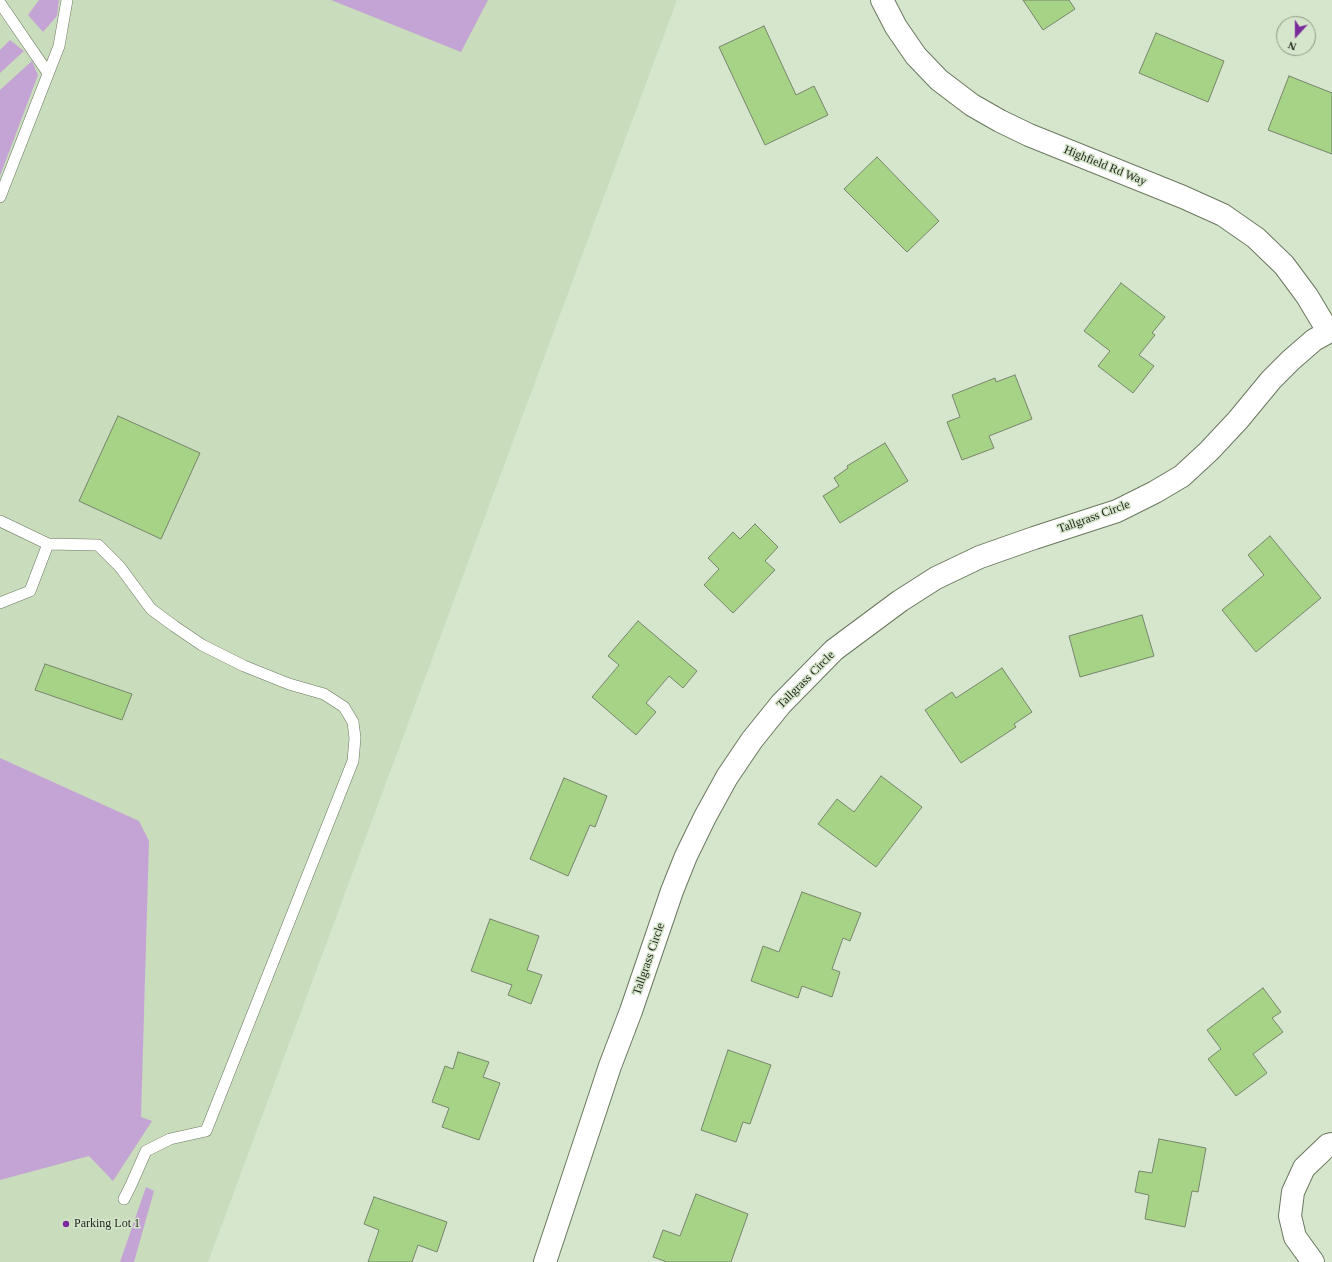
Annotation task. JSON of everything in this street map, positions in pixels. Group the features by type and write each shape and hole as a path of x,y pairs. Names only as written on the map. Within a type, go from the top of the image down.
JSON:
{"street":[{"name":"Highfield Rd Way","path":"882,0 896,27 916,56 938,80 972,105 1029,135 1190,200 1223,216 1256,238 1284,265 1330,330"},
{"name":"Tallgrass Circle","path":"545,1262 610,1066 631,1011 672,891 686,856 727,777 752,740 781,704 834,650 900,601 936,578 980,557 1117,511 1155,492 1182,476 1209,451 1238,420 1271,380 1291,360 1314,340 1330,330"},
{"path":"1313,1262 1295,1237 1290,1216 1293,1192 1304,1168 1328,1145 1332,1144"}],"lane":[{"path":"0,197 59,46 67,0"},
{"path":"0,3 48,73"},
{"path":"0,521 48,544 98,545 120,567 151,609 202,645 244,666 289,684 324,694 344,707 353,722 355,738 353,760 206,1131 170,1139 146,1151 124,1199"},
{"path":"0,603 30,591 48,544"}],"shaded area":[{"path":"0,0 677,0 208,1262 0,1262"},
{"path":"39,0 59,0 57,16 43,32 28,15"},
{"path":"331,0 488,0 461,52"},
{"path":"10,40 24,51 0,73 0,50"},
{"path":"32,61 38,75 0,176 0,90"},
{"path":"0,758 139,821 149,841 141,1117 152,1121 113,1181 89,1156 0,1180"},
{"path":"146,1187 154,1191 134,1262 120,1262"}],"building":[{"path":"1023,0 1069,0 1075,9 1043,30"},
{"path":"764,26 796,95 814,86 828,115 765,145 719,47"},
{"path":"1156,33 1224,61 1208,102 1139,73"},
{"path":"1289,76 1332,93 1332,154 1268,130"},
{"path":"877,157 939,221 907,252 844,189"},
{"path":"1121,283 1165,317 1152,333 1155,335 1139,355 1154,366 1133,393 1098,366 1110,351 1084,331"},
{"path":"1015,375 1032,419 989,436 994,448 962,460 947,422 960,417 952,395 995,378 996,382"},
{"path":"118,416 200,453 161,539 79,501"},
{"path":"885,443 908,481 840,523 823,496 839,486 834,478 848,468 847,466"},
{"path":"755,524 778,547 765,561 775,570 733,613 704,585 719,569 708,558 733,532 740,539"},
{"path":"1270,536 1321,598 1256,652 1222,610 1264,575 1248,555"},
{"path":"1142,615 1154,656 1080,677 1069,636"},
{"path":"638,621 697,671 683,688 669,676 646,703 656,712 636,735 592,697 619,665 608,656"},
{"path":"45,664 132,694 122,720 35,690"},
{"path":"1002,668 1032,712 1014,724 1016,727 961,763 925,710 952,692 956,698"},
{"path":"881,776 922,807 876,867 818,824 837,799 854,812"},
{"path":"564,778 607,796 595,827 590,825 568,876 530,859"},
{"path":"802,892 861,913 850,941 843,938 832,969 840,972 832,997 802,986 798,998 751,981 763,946 779,952"},
{"path":"490,919 539,936 527,970 542,975 531,1004 508,995 512,985 471,971"},
{"path":"1263,988 1281,1012 1272,1018 1283,1032 1253,1054 1267,1073 1236,1096 1208,1059 1221,1049 1207,1030"},
{"path":"728,1050 771,1065 750,1124 743,1122 736,1142 701,1130"},
{"path":"458,1052 489,1062 483,1077 500,1083 479,1140 442,1127 449,1108 432,1102 445,1066 453,1069"},
{"path":"1159,1139 1206,1148 1198,1192 1192,1191 1185,1227 1145,1219 1149,1195 1135,1192 1139,1171 1152,1173"},
{"path":"696,1194 748,1214 731,1262 667,1262 653,1257 663,1230 680,1236"},
{"path":"374,1197 447,1222 437,1252 418,1245 412,1262 368,1262 379,1230 364,1224"}],"place":[{"name":"Parking Lot 1","path":"66,1224"}]}
